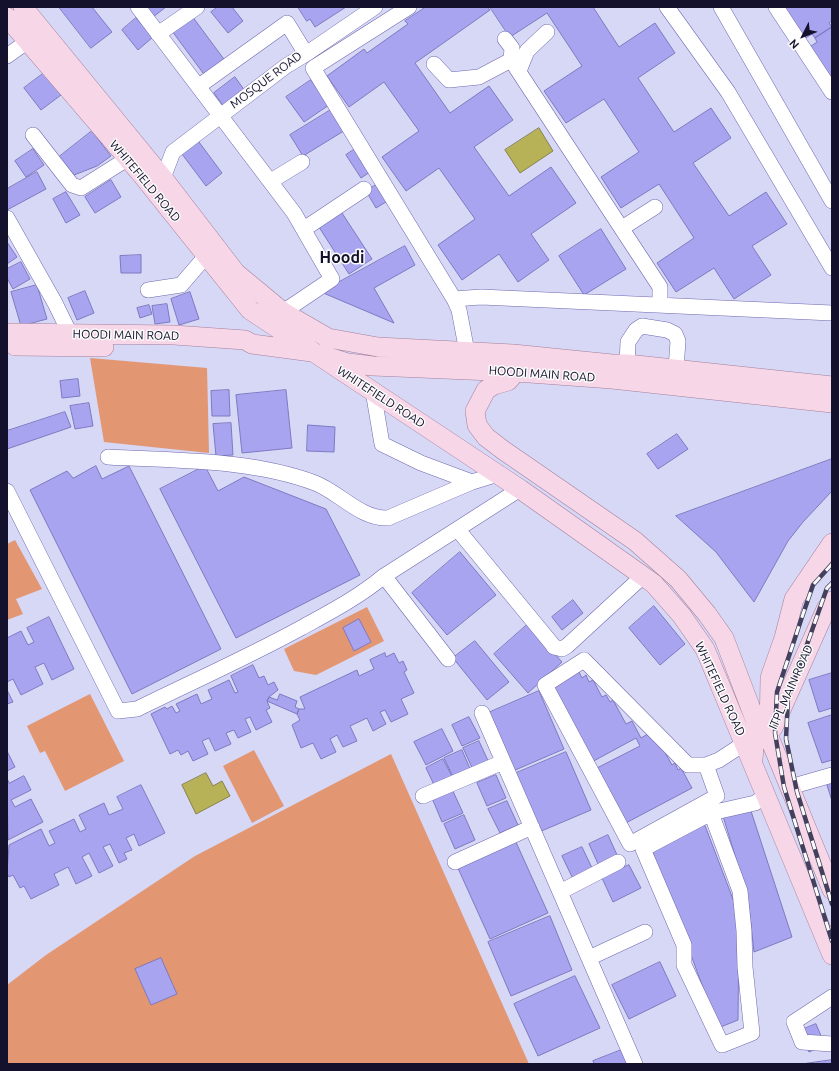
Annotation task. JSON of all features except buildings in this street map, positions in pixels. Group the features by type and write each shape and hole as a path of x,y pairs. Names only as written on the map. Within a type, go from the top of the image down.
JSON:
{"main road":[{"name":"WHITEFIELD ROAD","path":"31,9 236,273 283,312 328,338"},
{"name":"WHITEFIELD ROAD","path":"7,17 250,310 498,474 654,584 682,616 705,650 767,795 832,955"},
{"name":"HOODI MAIN ROAD","path":"7,333 73,340 174,335 249,342 312,352 348,363 373,366 516,372 612,379 755,386 832,386"},
{"name":"HOODI MAIN ROAD","path":"328,338 378,347 467,352 676,369 832,403"},
{"path":"7,346 73,340"},
{"name":"WHITEFIELD ROAD","path":"516,372 508,381 494,385 486,390 475,411 477,425 486,437 635,542 678,579 707,614 724,638 756,722 753,764"},
{"name":"ITPL MAIN ROAD","path":"769,737 770,678 784,638 794,599 832,543"},
{"name":"ITPL MAIN ROAD","path":"769,737 826,609 832,601"},
{"path":"769,737 832,890"}],"street":[{"name":"MOSQUE ROAD","path":"138,7 294,213 332,279 283,312"},
{"path":"158,34 197,7"},
{"path":"306,54 375,7"},
{"path":"409,7 313,68 454,299 459,310 467,352"},
{"path":"667,7 728,92 832,268"},
{"path":"721,7 832,201"},
{"path":"776,7 832,92"},
{"name":"MOSQUE ROAD","path":"162,178 173,152 286,66 306,54 287,23 199,86"},
{"path":"434,64 449,80 479,77 515,65 547,32"},
{"path":"505,39 512,48 515,65 660,287 658,305 667,330"},
{"path":"7,56 28,41"},
{"path":"32,134 67,180 72,185 81,188 126,159"},
{"path":"271,181 302,162"},
{"path":"304,229 364,189"},
{"path":"622,228 655,207"},
{"path":"7,218 73,340"},
{"path":"148,290 181,285 206,256"},
{"path":"454,299 481,297 832,313"},
{"path":"627,364 628,342 636,330 642,326 658,305"},
{"path":"642,326 667,330 675,334 678,341 676,369"},
{"path":"373,391 382,444 421,463 472,482"},
{"path":"108,457 260,468 296,476 318,484 369,515 379,518 388,518 472,482 498,474"},
{"path":"7,491 118,711 137,709 272,644 337,608 370,587 384,576 520,489"},
{"path":"458,530 521,609 552,644 558,648 567,646 643,576"},
{"path":"384,576 448,659"},
{"path":"706,765 717,796 630,844 545,685 584,660 688,766 706,765 719,760 745,743"},
{"path":"482,713 502,762 532,827 635,1064"},
{"path":"423,796 502,762"},
{"path":"790,787 832,775"},
{"path":"711,813 740,891 744,931 745,967 752,1033 722,1045 684,965 684,945 643,849 711,813 755,803 767,795"},
{"path":"455,862 532,827"},
{"path":"560,892 618,862"},
{"path":"589,958 644,932"},
{"path":"832,997 794,1022 802,1042 832,1044"}],"shaded area":[{"path":"539,128 553,151 520,173 505,150"},
{"path":"90,358 207,368 209,453 104,442"},
{"path":"15,540 42,589 16,599 23,614 7,620 7,544"},
{"path":"367,607 384,641 316,675 294,671 284,649"},
{"path":"90,694 124,761 65,791 45,751 40,753 27,726"},
{"path":"254,750 284,806 252,823 223,766"},
{"path":"391,754 529,1064 7,1064 7,985 46,955 195,856"},
{"path":"206,773 213,786 222,781 230,796 196,814 182,785"}],"railway":[{"path":"832,564 813,585 802,617 777,692 775,733 784,787 832,941"},
{"path":"832,583 827,588 788,698 786,739 797,792 832,904"}],"district":[{"name":"Hoodi","path":"342,258"}]}
